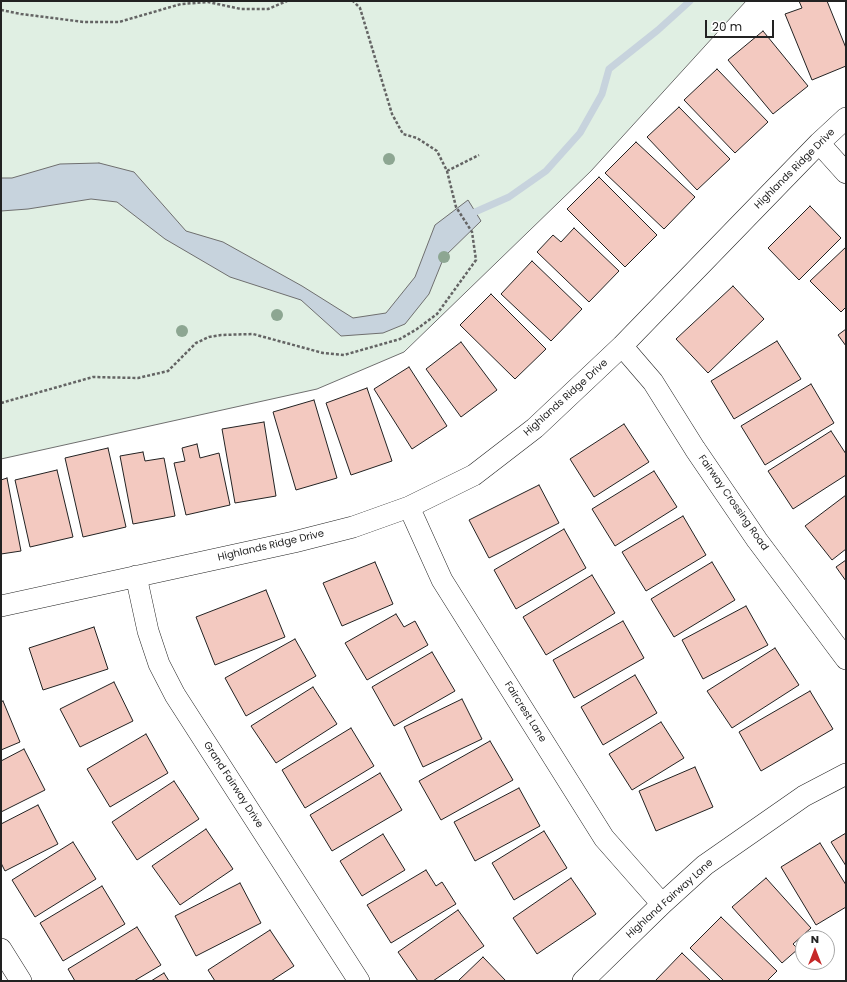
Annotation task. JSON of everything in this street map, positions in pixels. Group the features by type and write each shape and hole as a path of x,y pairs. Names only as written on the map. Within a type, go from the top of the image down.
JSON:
{"street":[{"name":"Highlands Ridge Drive","path":"1,606 294,542 353,526 409,507 480,470 535,428 622,346 846,118"},
{"path":"819,144 846,173"},
{"name":"Fairway Crossing Road","path":"622,346 653,382 695,449 758,540 846,659"},
{"name":"Faircrest Lane","path":"409,507 442,580 604,838 662,904"},
{"name":"Grand Fairway Drive","path":"136,576 148,631 159,664 175,695 359,981"},
{"name":"Highland Fairway Lane","path":"583,981 705,864 804,796 846,774"},
{"path":"1,949 21,981"}],"path":[{"path":"1,10 84,22 119,22 181,4 208,2 241,9 268,9 288,1"},
{"path":"1,403 93,377 138,378 168,371 196,343 209,337 253,334 323,353 344,355 400,339 418,329 437,314 476,260 472,232 456,207 447,171 437,151 417,138 403,134 392,114 360,8 353,1"},
{"path":"447,171 479,155"}],"green space":[{"path":"1,1 746,1 591,171 404,352 317,389 1,459"}],"shaded area":[{"path":"99,163 134,172 186,231 223,242 302,286 353,318 386,313 415,277 435,225 468,200 481,221 444,257 429,294 405,324 383,333 341,336 301,300 230,277 165,239 117,202 91,199 28,209 1,211 1,178 12,178 60,164"}],"building":[{"path":"799,1 827,1 846,48 846,66 812,80 785,14 802,8"},
{"path":"763,31 808,86 773,114 728,60"},
{"path":"717,69 768,122 735,153 684,100"},
{"path":"679,107 730,159 697,190 647,137"},
{"path":"636,142 695,197 664,229 605,173"},
{"path":"599,177 657,235 625,267 567,209"},
{"path":"810,206 841,238 799,280 768,248"},
{"path":"574,228 619,271 589,302 537,252 553,235 561,242"},
{"path":"846,247 846,307 841,312 810,281"},
{"path":"532,261 582,309 551,341 501,294"},
{"path":"733,286 764,319 708,373 676,339"},
{"path":"491,294 546,349 515,379 460,325"},
{"path":"846,329 846,346 838,335"},
{"path":"777,341 801,379 734,419 711,381"},
{"path":"461,342 497,390 461,417 426,369"},
{"path":"409,367 447,426 412,449 374,389"},
{"path":"811,384 834,423 765,465 741,426"},
{"path":"367,388 392,461 351,475 326,403"},
{"path":"314,400 337,478 296,490 273,412"},
{"path":"264,422 276,496 235,503 222,429"},
{"path":"624,424 649,462 594,497 570,459"},
{"path":"831,431 846,454 846,475 793,509 768,471"},
{"path":"197,444 200,458 219,453 230,505 186,515 174,463 185,461 182,448"},
{"path":"108,448 126,527 83,537 65,458"},
{"path":"143,452 145,461 164,458 175,516 133,524 120,456"},
{"path":"57,470 73,537 30,547 15,480"},
{"path":"654,471 677,507 615,546 592,509"},
{"path":"7,478 21,551 1,554 1,480"},
{"path":"539,485 559,523 489,558 469,520"},
{"path":"846,495 846,549 832,560 805,526"},
{"path":"683,516 706,555 646,591 622,552"},
{"path":"564,529 586,568 516,609 494,570"},
{"path":"846,560 846,581 836,567"},
{"path":"375,562 393,604 342,626 323,583"},
{"path":"712,562 735,600 674,637 651,599"},
{"path":"592,575 615,613 546,655 523,617"},
{"path":"266,590 285,637 215,665 196,617"},
{"path":"746,606 768,645 703,679 682,640"},
{"path":"396,614 404,627 415,621 428,645 367,680 345,643"},
{"path":"623,621 644,658 574,698 553,660"},
{"path":"94,627 108,669 43,690 29,648"},
{"path":"295,639 316,676 246,716 225,678"},
{"path":"775,648 799,685 732,728 707,691"},
{"path":"432,652 455,691 394,726 372,687"},
{"path":"635,675 657,713 603,745 581,707"},
{"path":"114,682 133,721 80,747 60,709"},
{"path":"313,687 337,724 276,763 251,726"},
{"path":"810,691 833,729 761,771 739,732"},
{"path":"462,699 482,739 423,767 404,727"},
{"path":"3,701 20,742 1,750 1,702"},
{"path":"661,722 684,758 632,790 609,754"},
{"path":"351,728 374,766 305,808 282,770"},
{"path":"146,734 168,773 110,807 87,769"},
{"path":"490,741 513,780 441,820 419,781"},
{"path":"24,749 45,790 1,812 1,761"},
{"path":"695,767 713,807 656,831 639,791"},
{"path":"380,773 402,810 332,851 310,815"},
{"path":"174,781 199,819 137,860 112,822"},
{"path":"519,788 540,826 475,861 454,822"},
{"path":"38,805 58,844 5,871 1,863 1,824"},
{"path":"206,829 233,869 180,905 152,866"},
{"path":"544,831 567,868 514,900 492,863"},
{"path":"846,833 846,866 831,842"},
{"path":"383,834 405,870 362,896 340,861"},
{"path":"73,842 96,879 35,917 12,880"},
{"path":"820,843 846,885 846,907 816,925 781,867"},
{"path":"426,870 436,886 442,882 456,904 391,943 367,905"},
{"path":"571,878 596,914 537,954 513,918"},
{"path":"766,878 811,928 809,930 795,930 795,942 793,944 795,946 795,952 782,963 732,907"},
{"path":"240,883 261,923 196,956 175,916"},
{"path":"102,886 125,924 63,961 40,923"},
{"path":"458,910 484,946 433,981 418,981 398,952"},
{"path":"721,917 777,971 767,981 724,981 690,948"},
{"path":"137,927 161,965 134,981 75,981 68,969"},
{"path":"270,930 294,966 271,981 215,981 208,970"},
{"path":"682,953 711,981 655,981"},
{"path":"483,957 506,981 458,981"},
{"path":"164,973 169,981 151,981"}],"waterway":[{"path":"469,218 475,212 509,197 546,171 580,133 602,94 609,69 658,30 690,1"}]}
